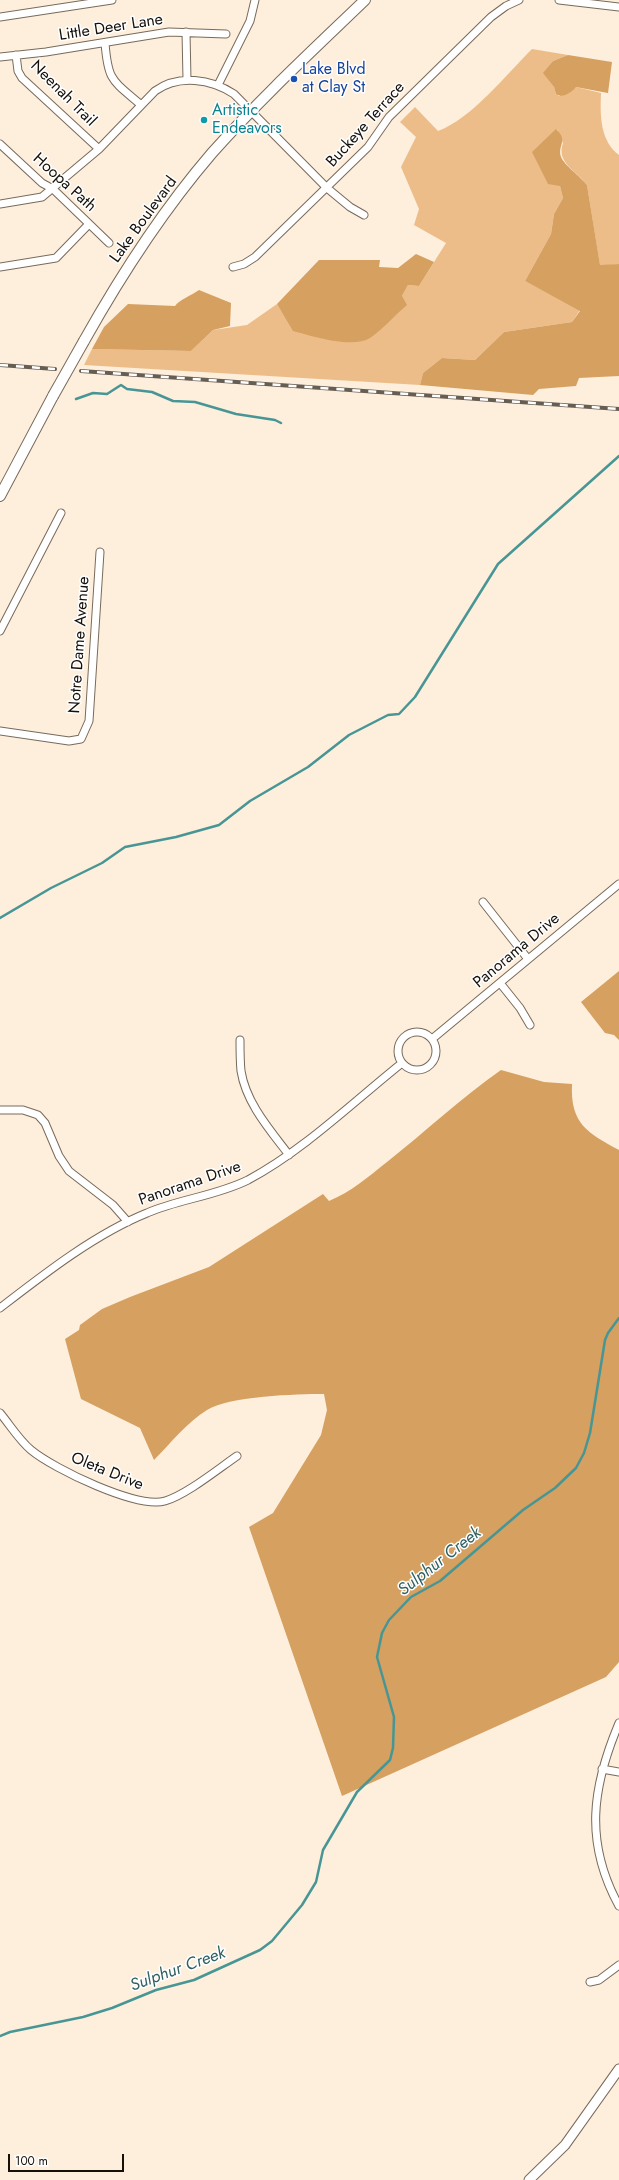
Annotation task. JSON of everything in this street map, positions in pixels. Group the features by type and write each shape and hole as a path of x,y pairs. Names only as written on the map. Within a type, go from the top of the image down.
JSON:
{"main road":[{"name":"Lake Boulevard","path":"0,496 53,396 118,282 176,199 211,154 251,111 365,0"}],"street":[{"path":"0,17 112,0"},
{"path":"218,85 250,21 255,0"},
{"name":"Buckeye Terrace","path":"233,267 244,264 255,257 368,147 389,118 486,23 501,9 519,0"},
{"path":"559,0 619,7"},
{"name":"Little Deer Lane","path":"0,57 105,43 169,32 226,34"},
{"path":"186,32 187,80"},
{"path":"105,43 109,74 115,82 140,104"},
{"name":"Neenah Trail","path":"16,55 18,71 22,78 99,149"},
{"path":"0,204 38,199 53,189 99,149 140,104 159,88 187,80 218,85 234,94 327,188 350,207 364,215"},
{"name":"Hoopa Path","path":"0,144 42,183 53,189 109,243"},
{"path":"0,267 56,258 89,224"},
{"path":"0,631 61,513"},
{"name":"Notre Dame Avenue","path":"0,731 69,741 81,739 89,722 100,552"},
{"name":"Panorama Drive","path":"432,1039 619,884"},
{"path":"483,902 528,959"},
{"path":"500,983 520,1008 530,1025"},
{"path":"421,1032 432,1039 436,1049 436,1056 429,1066 418,1070 411,1069 402,1063 398,1053 399,1046 404,1037 409,1034 421,1032"},
{"path":"240,1040 241,1072 246,1091 255,1108 289,1155"},
{"name":"Panorama Drive","path":"0,1308 93,1242 128,1222 147,1213 246,1181 289,1155 402,1063"},
{"path":"0,1110 23,1110 38,1115 45,1123 59,1156 69,1171 113,1205 128,1222"},
{"name":"Oleta Drive","path":"0,1413 22,1441 39,1456 68,1472 134,1500 155,1503 170,1499 237,1456"},
{"path":"619,1723 602,1769 596,1800 596,1835 601,1865 619,1906"},
{"path":"602,1769 619,1772"},
{"path":"590,1982 599,1980 619,1965"},
{"path":"529,2180 565,2145 619,2069"}],"shaded area":[{"path":"532,49 568,55 553,61 544,73 554,87 556,94 559,96 576,87 601,93 602,127 608,142 619,155 619,264 600,266 587,185 568,166 562,156 563,143 557,129 560,186 563,198 554,214 551,234 525,281 580,310 572,322 504,332 475,360 442,358 423,373 420,385 84,365 92,349 191,351 213,330 247,325 277,304 294,331 402,296 408,285 419,286 446,243 414,225 419,209 401,167 416,137 400,122 415,107 438,131 450,125 463,117 488,95"},
{"path":"568,55 612,62 608,93 576,87 564,95 561,96 556,94 554,87 543,73 553,61"},
{"path":"556,129 562,137 560,149 561,157 587,185 600,265 619,264 619,376 579,378 576,386 539,389 533,395 420,385 423,373 442,358 475,360 504,332 572,322 580,311 525,281 551,234 554,214 563,198 560,186 548,184 532,152"},
{"path":"416,254 434,262 419,286 408,285 402,296 407,305 370,338 362,341 343,342 293,331 277,304 319,260 380,260 379,267 398,268"},
{"path":"199,290 231,303 230,326 213,330 191,351 92,349 104,327 128,304 175,306 180,301"},
{"path":"619,971 619,1040 614,1035 605,1033 581,1002"},
{"path":"501,1070 544,1082 572,1084 574,1109 583,1126 598,1138 619,1150 619,1662 606,1677 342,1796 249,1527 273,1513 321,1435 327,1410 324,1394 264,1397 217,1405 207,1410 193,1421 154,1460 140,1428 81,1399 65,1339 79,1330 80,1325 102,1309 209,1267 323,1194 329,1201 345,1193 401,1151"}],"waterway":[{"path":"76,399 93,393 107,394 121,385 127,389 152,392 173,401 195,402 236,414 275,420 281,423"},
{"path":"0,918 51,888 102,863 125,847 176,837 219,825 250,801 308,767 349,735 388,715 399,714 415,697 498,564 619,456"},
{"name":"Sulphur Creek","path":"0,2036 10,2032 83,2017 112,2008 156,1990 194,1980 260,1950 272,1941 302,1905 316,1882 323,1850 357,1792 390,1760 393,1748 394,1717 377,1657 382,1633 389,1620 411,1597 440,1581 523,1510 555,1488 576,1468 584,1453 590,1433 605,1340 608,1333 619,1318"}],"railway":[{"path":"0,365 55,369"},
{"path":"81,371 619,409"}],"place":[{"name":"Lake Blvd at Clay St","path":"294,79"},
{"name":"Artistic Endeavors","path":"204,120"}]}
